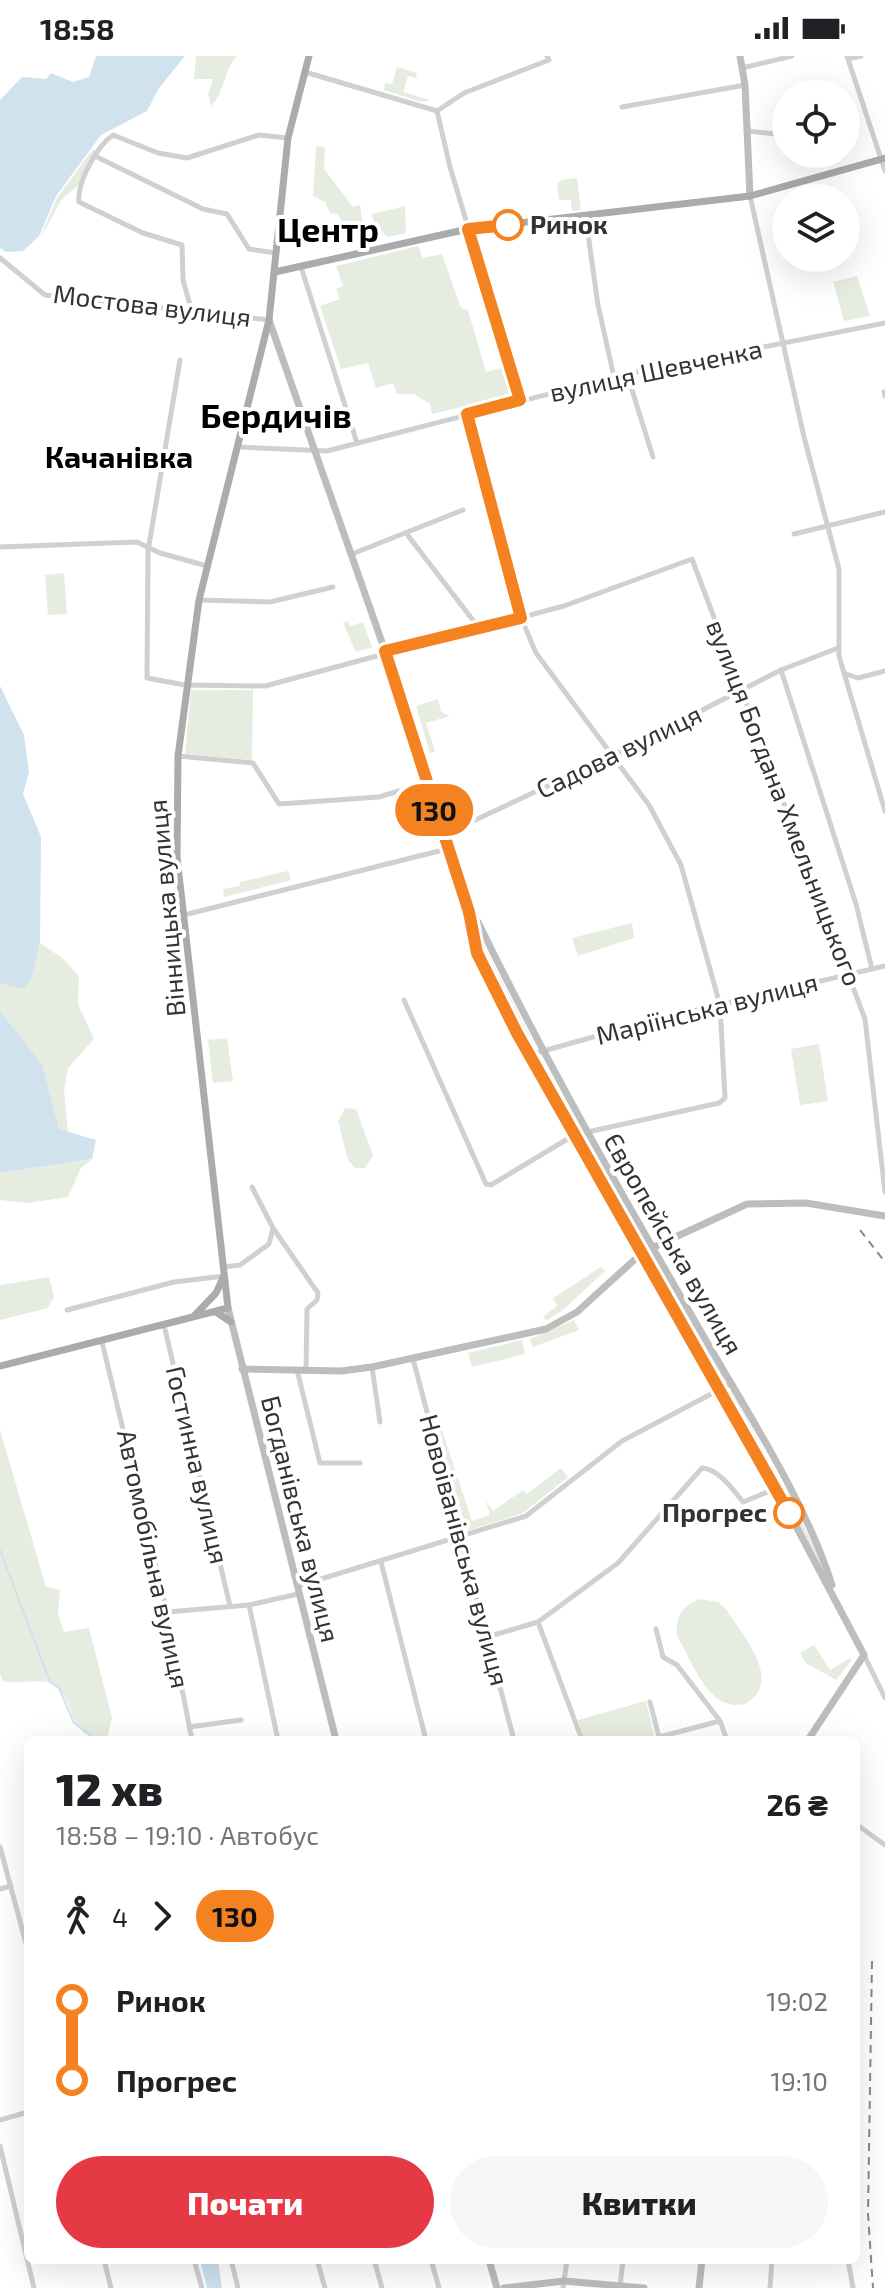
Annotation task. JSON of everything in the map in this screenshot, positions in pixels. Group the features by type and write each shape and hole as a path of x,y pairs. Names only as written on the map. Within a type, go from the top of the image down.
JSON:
{"main road":[{"name":"Вінницька вулиця","path":"228,1304 183,915 176,818 178,756 185,685 199,600 269,320 288,138 309,56"},
{"path":"275,272 468,229 750,196 884,158"},
{"path":"209,1302 223,1272"},
{"path":"0,1366 102,1342 214,1312 228,1304 218,1296 191,1318"},
{"path":"214,1312 231,1322"}],"street":[{"path":"437,111 450,99 549,60 547,56"},
{"path":"740,56 745,85 750,196 783,345 839,569 838,648 885,811"},
{"path":"742,68 792,56"},
{"path":"861,56 847,58 884,158 885,171"},
{"path":"305,72 437,111"},
{"path":"622,107 745,85"},
{"path":"437,111 468,229 520,400"},
{"path":"747,131 772,134"},
{"path":"192,312 183,280 182,245 143,233 79,202 88,169 106,139 113,135 158,153 187,158 259,135 288,138"},
{"path":"97,157 203,209 227,214 249,249 277,253"},
{"path":"588,234 598,305 614,377"},
{"name":"Мостова вулиця","path":"0,258 45,295 269,320"},
{"path":"301,267 357,443"},
{"name":"Європейська вулиця","path":"269,320 385,651 442,836 469,912 477,953 529,1055 777,1488 885,1698"},
{"name":"вулиця Шевченка","path":"239,447 316,452 627,374 885,323"},
{"path":"180,360 149,547 145,607 147,678 185,685 265,686 385,651 521,618"},
{"path":"627,374 653,457"},
{"path":"404,1000 481,1180 486,1184 491,1185 574,1135 723,1100 720,1005 681,865 649,805 536,653 521,618 467,414"},
{"path":"352,554 463,510"},
{"path":"794,534 885,512"},
{"path":"406,533 479,628"},
{"path":"0,547 137,542 207,566"},
{"name":"вулиця Богдана Хмельницького","path":"521,618 692,559 865,1019 885,1192"},
{"path":"199,600 270,602 333,587"},
{"name":"Садова вулиця","path":"442,836 614,755 781,670 838,648"},
{"path":"781,670 856,904 872,969"},
{"path":"845,673 854,678 885,671"},
{"path":"178,756 253,763 279,804 379,797 425,783"},
{"path":"183,915 447,849"},
{"name":"Європейська вулиця","path":"469,912 478,922 587,1133 806,1524 836,1599"},
{"name":"Маріїнська вулиця","path":"529,1055 885,966"},
{"path":"252,1187 273,1228 318,1293 317,1300 307,1309 306,1371"},
{"path":"242,1369 306,1371 372,1367 562,1323 653,1246 725,1212 764,1202 806,1203 885,1216"},
{"path":"67,1310 223,1272 240,1265 269,1244 273,1228"},
{"name":"Богданівська вулиця","path":"228,1304 335,1736"},
{"name":"Гостинна вулиця","path":"164,1325 230,1606"},
{"name":"Автомобільна вулиця","path":"102,1342 167,1612 191,1736"},
{"name":"Новоіванівська вулиця","path":"413,1359 513,1736"},
{"path":"372,1367 380,1422"},
{"path":"297,1370 320,1463 360,1463"},
{"path":"167,1612 249,1605 526,1516 624,1440 730,1384"},
{"path":"487,1637 538,1622 618,1563 702,1468 709,1468 735,1489 743,1502 777,1488"},
{"path":"381,1562 425,1736"},
{"path":"249,1605 277,1736"},
{"path":"538,1622 581,1736"},
{"path":"656,1629 663,1657 677,1665 720,1721 726,1736"},
{"path":"811,1736 864,1655"},
{"path":"650,1702 659,1736"},
{"path":"189,1727 241,1720"},
{"path":"663,1736 720,1721"},
{"path":"860,1827 885,1845"},
{"path":"0,1847 24,1936"},
{"path":"0,1889 11,1886"},
{"path":"0,2120 24,2113"},
{"path":"0,2146 24,2246"},
{"path":"28,2264 34,2288"},
{"path":"105,2264 111,2288"},
{"path":"195,2264 202,2288"},
{"path":"232,2264 238,2288"},
{"path":"318,2264 325,2288"},
{"path":"375,2264 382,2288"},
{"path":"432,2264 439,2288"},
{"path":"490,2264 497,2288"},
{"path":"564,2284 566,2264"},
{"path":"620,2286 623,2264"},
{"path":"700,2286 702,2264"},
{"path":"770,2288 772,2264"},
{"path":"849,2264 853,2288"},
{"path":"504,2288 564,2284 644,2288"}],"shaded area":[{"path":"196,56 237,56 211,106 208,94 213,79 194,79"},
{"path":"397,67 417,73 416,78 408,76 403,92 430,100 421,102 384,90 385,83 392,84"},
{"path":"316,146 325,147 324,169 353,207 360,205 363,226 339,236 337,228 343,225 338,214 330,213 325,202 313,196"},
{"path":"93,149 96,151 81,183 62,199 39,240 57,198"},
{"path":"577,178 581,210 572,211 571,200 559,200 557,184 561,180"},
{"path":"405,206 406,233 387,237 379,227 375,227 372,214"},
{"path":"418,246 423,258 442,254 461,308 468,310 486,372 505,367 513,395 432,414 430,404 414,394 397,394 393,383 376,388 368,363 341,369 320,306 340,299 336,289 343,286 336,266"},
{"path":"857,276 870,316 844,321 833,282"},
{"path":"64,573 67,614 48,615 45,575"},
{"path":"348,621 350,626 363,622 372,647 356,652 343,623"},
{"path":"191,690 253,690 252,760 185,754"},
{"path":"438,699 441,712 450,716 426,723 435,751 430,753 416,706"},
{"path":"288,871 291,880 224,897 223,889 240,886 240,882"},
{"path":"632,923 634,938 578,956 572,938"},
{"path":"40,943 61,957 79,976 78,1004 94,1039 68,1068 64,1090 68,1132 59,1129 42,1064 0,1011 0,982 31,980"},
{"path":"487,952 533,1042 527,1046 481,955"},
{"path":"227,1038 233,1081 213,1083 208,1040"},
{"path":"819,1044 828,1101 800,1105 791,1049"},
{"path":"539,1054 580,1127 574,1131 533,1057"},
{"path":"345,1108 356,1109 373,1155 365,1168 355,1168 348,1160 338,1121"},
{"path":"586,1137 648,1243 642,1247 580,1141"},
{"path":"92,1159 81,1168 68,1197 27,1203 0,1200 0,1173"},
{"path":"654,1253 724,1377 719,1381 648,1257"},
{"path":"601,1267 605,1271 563,1310 547,1320 543,1317 557,1306 553,1298"},
{"path":"49,1277 54,1297 48,1308 0,1320 0,1285"},
{"path":"574,1320 579,1330 533,1347 530,1339"},
{"path":"522,1340 525,1354 472,1367 468,1353"},
{"path":"732,1390 824,1565 819,1568 726,1393"},
{"path":"0,1430 46,1587 60,1590 58,1613 64,1632 89,1628 112,1718 108,1736 89,1736 80,1729 64,1696 54,1684 3,1681 0,1674"},
{"path":"442,1430 472,1521 490,1515 486,1501 493,1511 523,1490 527,1494 561,1468 568,1477 523,1513 470,1530 463,1527 437,1431"},
{"path":"700,1599 718,1602 726,1609 756,1658 761,1683 756,1694 745,1704 732,1705 711,1693 677,1636 681,1613"},
{"path":"814,1645 830,1670 850,1658 852,1660 836,1680 806,1663 800,1653"},
{"path":"646,1701 655,1736 583,1736 578,1720"}],"water":[{"path":"96,56 185,56 159,88 147,111 101,135 56,196 39,236 23,251 6,252 0,248 0,100 22,77 46,79 51,73 73,82 89,77"},
{"path":"0,686 24,735 29,772 23,794 41,837 40,943 31,980 23,989 0,983"},
{"path":"0,1011 42,1064 59,1129 96,1140 92,1159 0,1173"},
{"path":"201,2264 219,2264 222,2288 207,2288"}],"waterway":[{"path":"0,1550 50,1682 59,1688 74,1723 92,1736"}],"railway":[{"path":"860,1230 885,1262"},
{"path":"872,1961 868,2214 873,2288"}],"bus line":[{"name":"130","path":"508,225 468,229 520,400 467,414 521,618 385,651 469,912 477,953 517,1033 678,1311 789,1513"}],"place":[{"name":"Ринок","path":"508,225"},
{"name":"Прогрес","path":"789,1513"}],"district":[{"name":"Центр","path":"328,230"},
{"name":"Бердичів","path":"276,416"},
{"name":"Качанівка","path":"119,458"}]}
